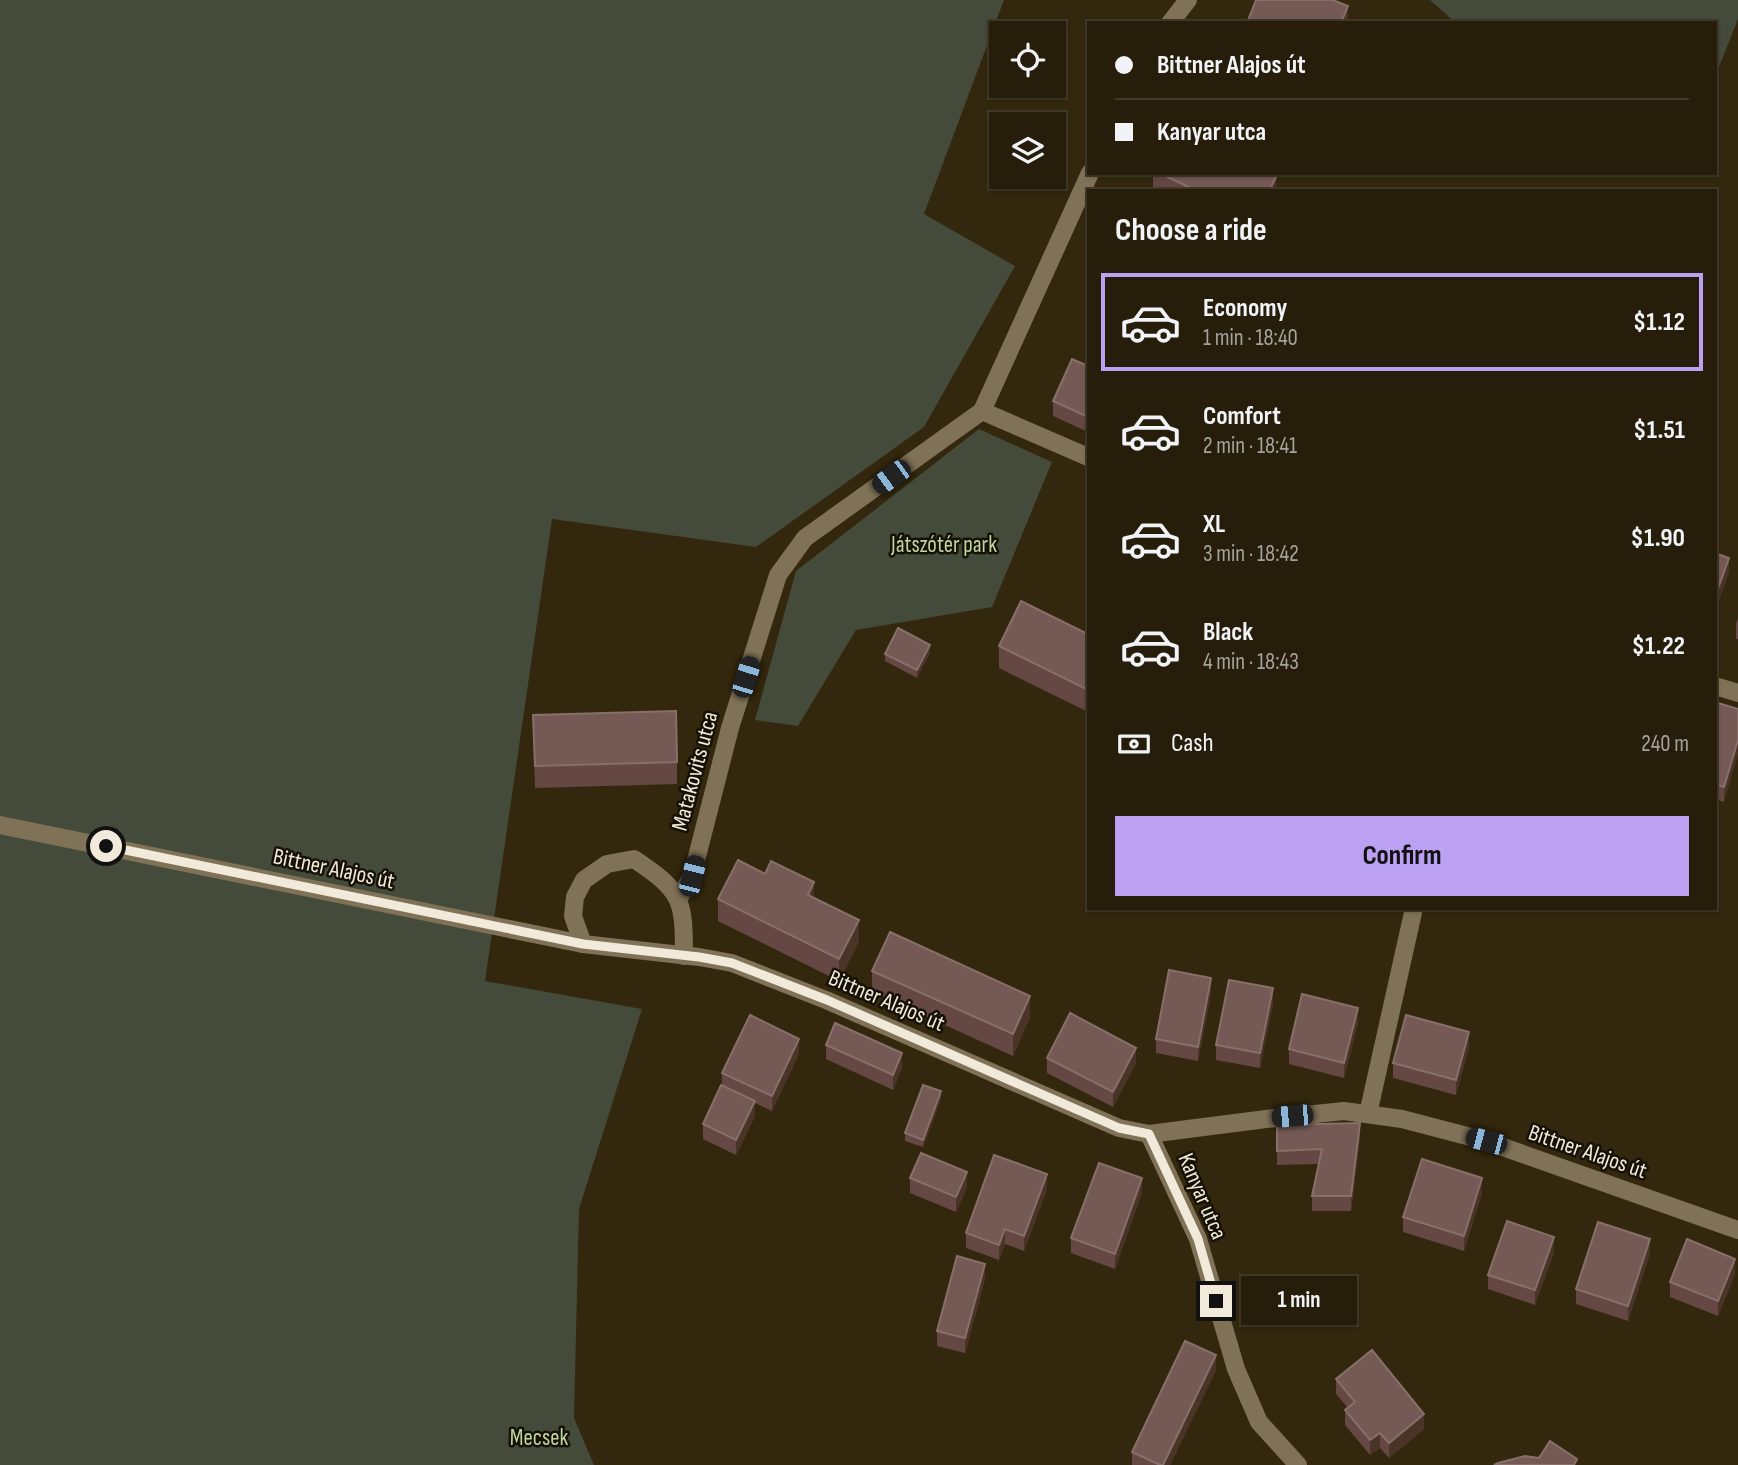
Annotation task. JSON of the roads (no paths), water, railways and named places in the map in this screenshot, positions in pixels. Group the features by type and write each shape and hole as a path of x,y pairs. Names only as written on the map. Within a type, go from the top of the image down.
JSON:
{"street":[{"path":"1172,21 1188,0"},
{"path":"1087,457 982,411 1089,175"},
{"name":"Matakovits utca","path":"679,898 692,876 730,727 778,575 805,538 982,411"},
{"path":"1717,687 1738,694"},
{"name":"Bittner Alajos út","path":"0,825 583,944 732,963 827,1000 1119,1128 1149,1134 1344,1111 1402,1119 1486,1141 1738,1230"},
{"path":"583,944 573,916 575,897 584,880 607,864 634,859 663,878 679,898 684,929 684,956"},
{"path":"1368,1114 1414,910"},
{"name":"Kanyar utca","path":"1149,1134 1198,1239 1236,1369 1259,1422 1298,1465"}],"park label":[{"name":"Játszótér park","path":"944,544"},
{"name":"Mecsek","path":"539,1437"}]}
